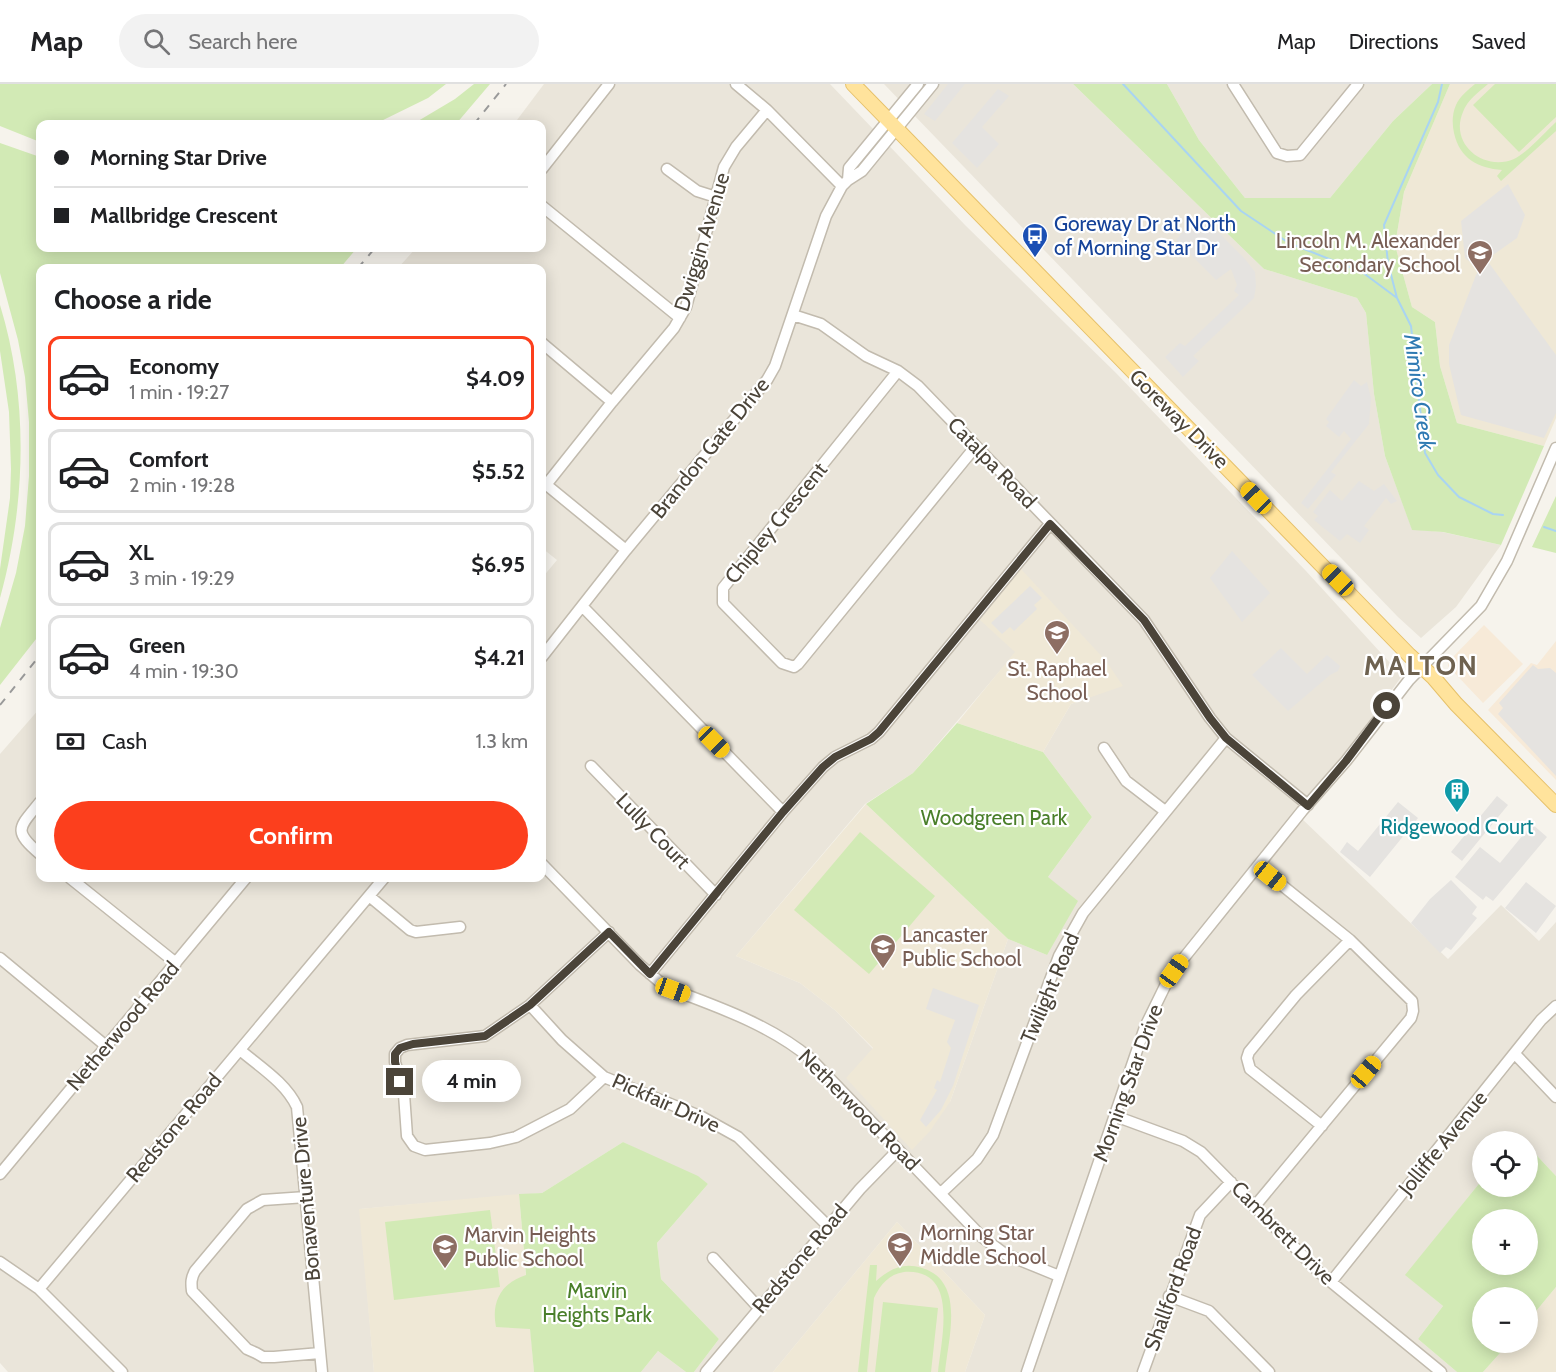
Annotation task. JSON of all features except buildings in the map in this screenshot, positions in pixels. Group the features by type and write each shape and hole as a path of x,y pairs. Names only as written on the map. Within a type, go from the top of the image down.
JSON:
{"main road":[{"name":"Goreway Drive","path":"853,84 1556,805"}],"street":[{"path":"546,164 609,84"},
{"path":"736,84 845,183"},
{"name":"Brandon Gate Drive","path":"546,652 626,550 767,380 775,366 822,227 845,183 862,171 918,84"},
{"name":"Brandon Gate Drive","path":"892,124 933,84"},
{"path":"1233,84 1277,153 1294,156 1299,155 1358,84"},
{"name":"Dwiggin Avenue","path":"546,481 680,318 686,307 724,166 767,110"},
{"path":"667,169 697,191 716,196"},
{"path":"546,209 680,318"},
{"name":"Catalpa Road","path":"793,315 821,324 866,356 898,371 918,386 1144,620 1226,738 1308,806"},
{"path":"546,346 612,402"},
{"name":"Chipley Crescent","path":"898,371 723,588 723,603 782,663 794,667 798,664 976,446"},
{"name":"Morning Star Drive","path":"1027,1372 1145,1027 1166,984 1183,959 1421,666 1476,614 1510,555 1556,448"},
{"path":"546,485 626,550"},
{"path":"650,974 783,812 823,767 835,757 871,739 879,732 1050,524"},
{"path":"582,606 783,812"},
{"name":"Twilight Road","path":"941,1193 977,1159 993,1135 1059,956 1083,913 1226,738"},
{"path":"1104,748 1126,781 1165,811"},
{"name":"Lully Court","path":"591,766 716,895"},
{"path":"36,807 23,824 22,832 24,840 36,850"},
{"path":"1255,1206 1411,1018 1413,1011 1412,1001 1350,940 1258,866"},
{"name":"Netherwood Road","path":"546,868 650,974 673,990 769,1029 785,1039 811,1059 982,1237 1005,1254 1059,1276"},
{"path":"75,882 176,963"},
{"name":"Netherwood Road","path":"0,1174 176,963 239,882"},
{"name":"Redstone Road","path":"39,1289 381,882"},
{"path":"369,896 410,930 416,932 459,927"},
{"path":"604,1077 570,1109 516,1137 490,1143 425,1150 417,1148 407,1136 404,1094 395,1054 400,1048 413,1044 485,1036 530,1005 609,932"},
{"path":"1322,1126 1251,1070 1247,1058 1249,1052 1296,995 1350,940"},
{"path":"0,958 106,1046"},
{"name":"Pickfair Drive","path":"530,1005 562,1040 604,1077 702,1117 738,1137 828,1226"},
{"name":"Jolliffe Avenue","path":"1331,1282 1541,1020 1556,1006"},
{"name":"Bonaventure Drive","path":"240,1050 283,1087 293,1098 297,1107 322,1372"},
{"path":"1515,1054 1556,1097"},
{"name":"Cambrett Drive","path":"1115,1116 1192,1145 1201,1152 1309,1263 1441,1372"},
{"name":"Redstone Road","path":"706,1372 828,1226 877,1170 898,1150"},
{"name":"Shallford Road","path":"1143,1372 1200,1215 1230,1182"},
{"path":"306,1197 262,1200 247,1209 195,1271 191,1286 192,1291 247,1348 263,1357 320,1353"},
{"path":"713,1258 759,1308"},
{"path":"0,1263 39,1289 120,1372"},
{"path":"1169,1296 1209,1311 1269,1372"}],"shaded area":[{"path":"544,84 830,84 965,225 1116,373 1306,571 1402,676 1299,816 1448,959 1501,905 1539,941 1556,922 1556,1176 1538,1157 1538,1131 1472,1131 1472,1192 1406,1275 1443,1306 1418,1339 1457,1372 965,1372 985,1315 897,1222 773,1372 694,1372 719,1339 661,1279 657,1243 708,1184 623,1142 542,1193 360,1209 374,1372 8,1372 0,1363 0,754 36,713 36,882 546,882 546,573 557,560 546,551 546,264 402,264 412,252 546,252 546,120 517,120","holes":["1016,652 1122,685 1071,704 1043,752 1092,817 1048,877 1047,955 1008,939 950,1102 847,1078 873,1049 836,1011 800,983 736,956 865,804 913,773"]},
{"path":"884,84 1073,84 1264,269 1357,298 1366,313 1374,394 1385,456 1412,529 1442,532 1501,545 1456,607 1421,638 1398,617"},
{"path":"948,84 965,84 935,121 924,114"},
{"path":"1167,84 1432,84 1393,121 1330,198 1245,198 1199,140"},
{"name":"Lincoln M. Alexander Secondary School","path":"1450,84 1556,84 1556,418 1544,446 1457,423 1440,366 1435,322 1412,307 1395,245 1404,192"},
{"path":"998,89 1009,96 982,127 999,144 977,168 952,143"},
{"path":"1508,184 1525,215 1517,238 1493,255 1473,264 1465,258 1461,221"},
{"path":"1203,217 1255,272 1256,286 1254,298 1193,356 1199,361 1183,377 1165,357 1180,343 1185,346 1239,295 1234,291 1237,285 1231,269 1216,280 1176,240 1188,226 1191,230"},
{"path":"1489,263 1556,355 1556,413 1544,438 1461,415 1449,364 1449,345 1476,275 1483,264"},
{"path":"1354,380 1361,386 1367,382 1371,398 1369,424 1331,472 1336,475 1308,509 1301,503 1351,439 1344,431 1339,437 1326,426 1329,422 1326,419"},
{"path":"1359,481 1374,491 1384,484 1397,501 1391,504 1386,498 1364,526 1369,530 1360,543 1347,534 1340,541 1314,520 1318,516 1313,512 1330,490 1342,501"},
{"path":"1232,551 1270,593 1242,622 1210,578"},
{"name":"St. Raphael School","path":"1021,569 1106,661 1123,686 1071,704 1043,752 957,723 1015,652 980,620"},
{"path":"1030,586 1042,598 1034,605 1037,609 1014,631 1010,627 1002,634 991,623"},
{"path":"1484,625 1523,664 1483,703 1448,666 1449,661"},
{"path":"1556,641 1556,780 1488,710 1531,663 1537,665"},
{"path":"1281,648 1307,674 1327,655 1340,666 1338,671 1330,675 1288,711 1252,675"},
{"path":"1533,665 1538,669 1550,668 1556,673 1556,776 1498,714 1503,708 1499,703"},
{"path":"1497,796 1508,805 1462,861 1451,852"},
{"path":"1398,802 1418,818 1370,877 1340,852 1347,842 1358,851"},
{"name":"Lancaster Public School","path":"866,804 1008,939 950,1102 930,1131 912,1150 846,1078 873,1048 836,1011 800,983 736,956"},
{"path":"1532,824 1547,837 1493,901 1486,896 1483,900 1455,877 1480,847 1500,863"},
{"path":"1451,880 1477,907 1472,914 1477,918 1451,950 1446,947 1440,953 1411,923 1430,899"},
{"path":"1526,882 1556,906 1536,933 1505,908"},
{"path":"933,988 979,1005 953,1086 941,1110 926,1127 920,1120 937,1090 934,1088 937,1080 940,1082 951,1048 947,1042 955,1020 926,1009"},
{"name":"Marvin Heights Public School","path":"519,1194 534,1372 374,1372 359,1209"},
{"name":"Morning Star Middle School","path":"897,1222 985,1315 965,1372 773,1372"},
{"path":"1556,1287 1556,1372 1483,1372 1500,1353 1538,1353 1538,1309"},
{"path":"658,1351 686,1372 641,1372"}],"green space":[{"path":"0,84 446,84 428,98 383,120 36,120 36,140 0,126"},
{"path":"474,84 490,84 459,120 420,120 455,99"},
{"path":"1073,84 1167,84 1199,140 1245,198 1330,198 1393,121 1432,84 1450,84 1404,192 1395,245 1412,307 1435,322 1440,366 1457,423 1544,446 1501,545 1443,532 1412,530 1385,456 1374,394 1366,313 1357,298 1264,269"},
{"path":"1475,84 1488,84 1467,104 1460,124 1465,144 1481,158 1491,162 1514,159 1556,122 1556,131 1501,181 1497,176 1502,170 1485,167 1471,161 1465,156 1454,133 1453,119 1456,105"},
{"path":"1495,84 1556,84 1556,117 1519,152 1473,105"},
{"path":"0,143 36,156 36,252 354,252 343,264 36,264 36,639 0,685 0,628 16,573 25,526 29,476 29,422 25,377 18,340 0,273"},
{"path":"0,305 16,377 21,452 15,526 0,598 0,569 10,498 11,469 9,412 0,351"},
{"path":"1556,496 1556,553 1532,547"},
{"name":"Woodgreen Park","path":"957,723 1043,752 1092,817 1048,877 1078,901 1047,955 1008,939 866,804 913,773"},
{"path":"860,832 935,896 869,974 794,910"},
{"name":"Marvin Heights Park","path":"623,1142 698,1176 708,1184 657,1243 661,1279 719,1339 694,1372 686,1372 658,1351 641,1372 534,1372 530,1329 496,1327 495,1318 497,1302 504,1288 526,1275 519,1194 542,1193"},
{"path":"1538,1157 1556,1176 1556,1287 1538,1309 1538,1287 1472,1287 1472,1353 1500,1353 1483,1372 1457,1372 1418,1339 1443,1306 1405,1275 1472,1192 1472,1197 1538,1197"},
{"path":"490,1210 500,1287 394,1300 385,1222"},
{"path":"870,1265 877,1265 876,1281 892,1270 903,1266 915,1266 936,1275 945,1285 949,1298 951,1328 945,1372 938,1372 943,1325 940,1293 933,1281 922,1274 904,1272 886,1281 874,1298 867,1372 858,1372"},
{"path":"883,1302 938,1308 931,1372 875,1372"}],"waterway":[{"name":"Mimico Creek","path":"1123,84 1241,211 1289,243 1362,272 1397,298 1411,326 1425,453 1438,475 1459,497 1493,514 1503,515"},
{"path":"1397,298 1388,263 1384,225 1438,102 1442,84"},
{"name":"Mimico Creek","path":"1544,527 1556,531"}],"railway":[{"path":"477,120 506,84"},
{"path":"361,264 372,252"},
{"path":"0,705 36,660"}],"place":[{"name":"Goreway Dr at North of Morning Star Dr","path":"1035,259"},
{"name":"Lincoln M. Alexander Secondary School","path":"1480,276"},
{"name":"St. Raphael School","path":"1057,656"},
{"name":"Ridgewood Court","path":"1457,814"},
{"name":"Lancaster Public School","path":"883,970"},
{"name":"Morning Star Middle School","path":"900,1268"},
{"name":"Marvin Heights Public School","path":"445,1270"}],"district":[{"name":"MALTON","path":"1421,666"}],"route":[{"path":"400,1082 395,1054 400,1048 413,1044 485,1036 530,1005 609,932 650,974 783,812 823,767 835,757 871,739 879,732 1050,524 1144,620 1226,738 1308,806 1346,761 1387,706"}]}
